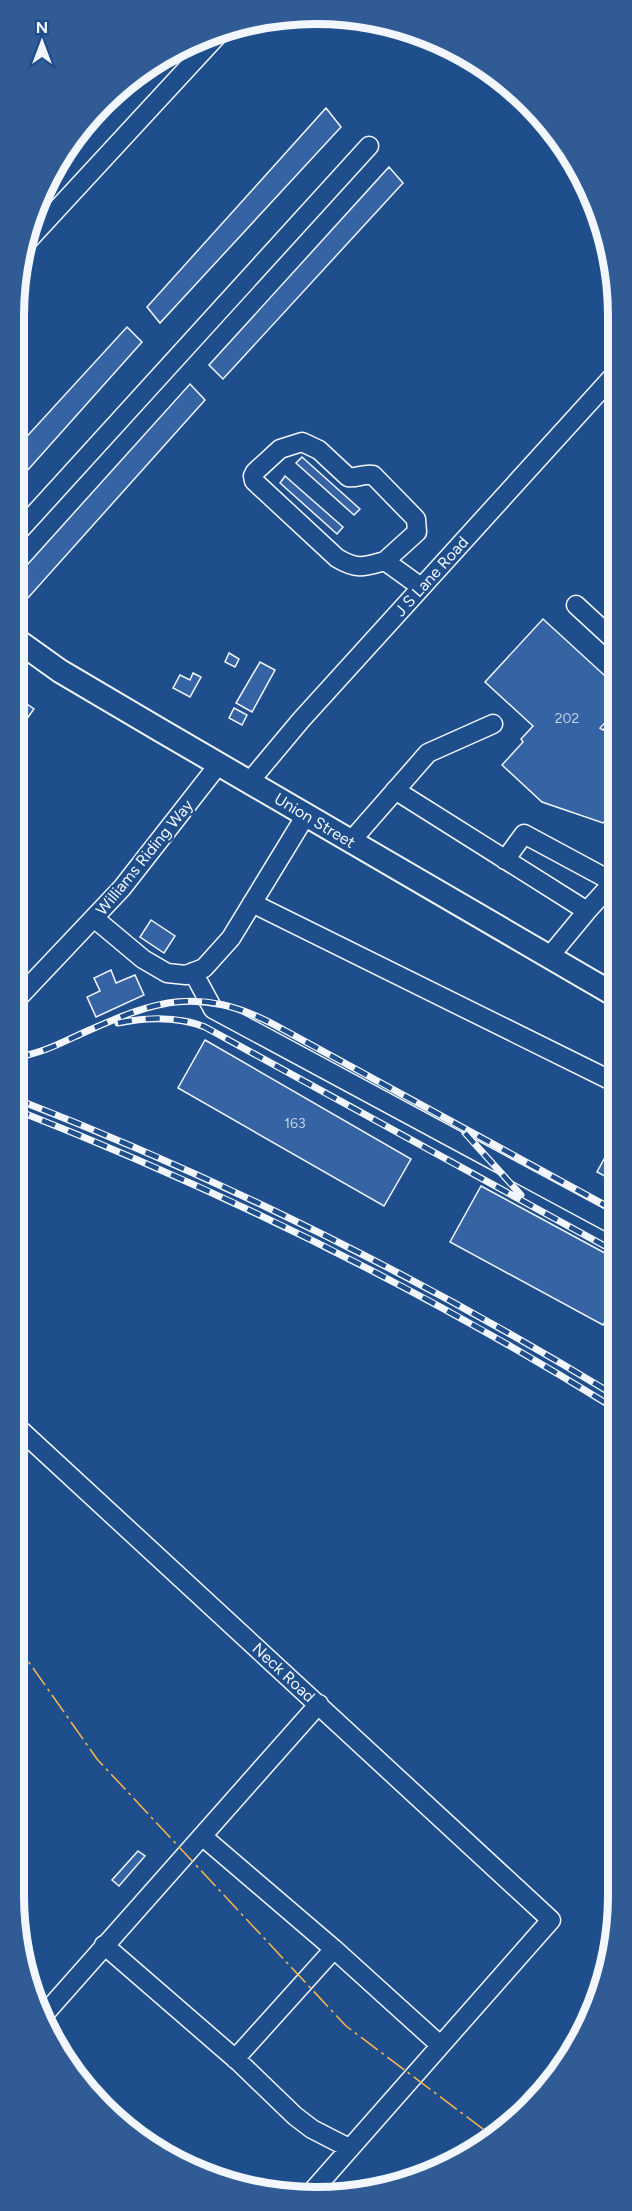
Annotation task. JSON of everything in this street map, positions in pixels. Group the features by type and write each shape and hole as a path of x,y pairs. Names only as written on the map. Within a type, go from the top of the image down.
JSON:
{"main road":[{"name":"Union Street","path":"24,645 60,671 608,991"}],"street":[{"path":"36,231 205,46"},
{"path":"24,525 369,146"},
{"name":"J S Lane Road","path":"250,781 301,720 608,382"},
{"path":"302,442 319,450 348,477 373,475 416,519 418,525 417,532 385,561 360,567 349,565 337,558 254,481 255,472 271,454 302,442"},
{"path":"385,561 421,588"},
{"path":"576,605 608,635"},
{"path":"351,841 428,753 493,724"},
{"name":"Williams Riding Way","path":"24,992 122,888 219,764"},
{"path":"395,790 587,911"},
{"path":"94,918 143,959 167,973 186,975 204,968 231,938 306,814"},
{"path":"505,860 524,834 608,878"},
{"path":"549,957 608,888"},
{"path":"252,903 608,1079"},
{"path":"193,972 213,1010 608,1222"},
{"name":"Neck Road","path":"24,1433 551,1920 440,2045"},
{"path":"48,2010 319,1704"},
{"path":"202,1836 334,1949 440,2045 316,2187"},
{"path":"104,1945 236,2059 295,2116 312,2129 349,2148"},
{"path":"236,2059 334,1949"}],"building":[{"path":"326,108 341,127 160,323 147,307"},
{"path":"389,167 403,183 223,379 209,365"},
{"path":"127,327 142,342 24,474 24,440"},
{"path":"190,384 205,400 27,599 24,596 24,568"},
{"path":"302,457 360,509 354,515 296,463"},
{"path":"285,476 343,527 337,534 280,483"},
{"path":"543,619 608,679 608,719 600,728 603,730 608,724 608,818 603,823 542,802 502,765 523,742 521,739 533,726 485,682"},
{"path":"229,653 239,659 235,667 225,662"},
{"path":"260,662 275,670 252,712 236,703"},
{"path":"193,673 201,677 190,697 173,688 180,675 190,680"},
{"path":"24,702 34,709 24,723"},
{"path":"234,708 247,715 242,725 229,718"},
{"path":"151,920 175,936 164,953 140,937"},
{"path":"111,970 116,983 135,975 144,995 96,1017 87,997 100,991 94,978"},
{"path":"205,1040 411,1159 384,1206 178,1088"},
{"path":"608,1152 608,1178 597,1172"},
{"path":"481,1186 608,1255 608,1315 603,1325 450,1242"},
{"path":"138,1851 145,1856 119,1886 112,1880"}],"railway":[{"path":"24,1055 60,1044 111,1021 157,1005 200,1001 223,1005 247,1012 273,1024 608,1207"},
{"path":"118,1023 162,1019 184,1021 205,1027 608,1248"},
{"path":"24,1102 171,1163 322,1234 469,1311 608,1391"},
{"path":"24,1113 171,1174 322,1245 469,1323 608,1404"},
{"path":"465,1133 521,1195"}],"power":[{"path":"24,1655 97,1759 346,2026 487,2132"}]}
